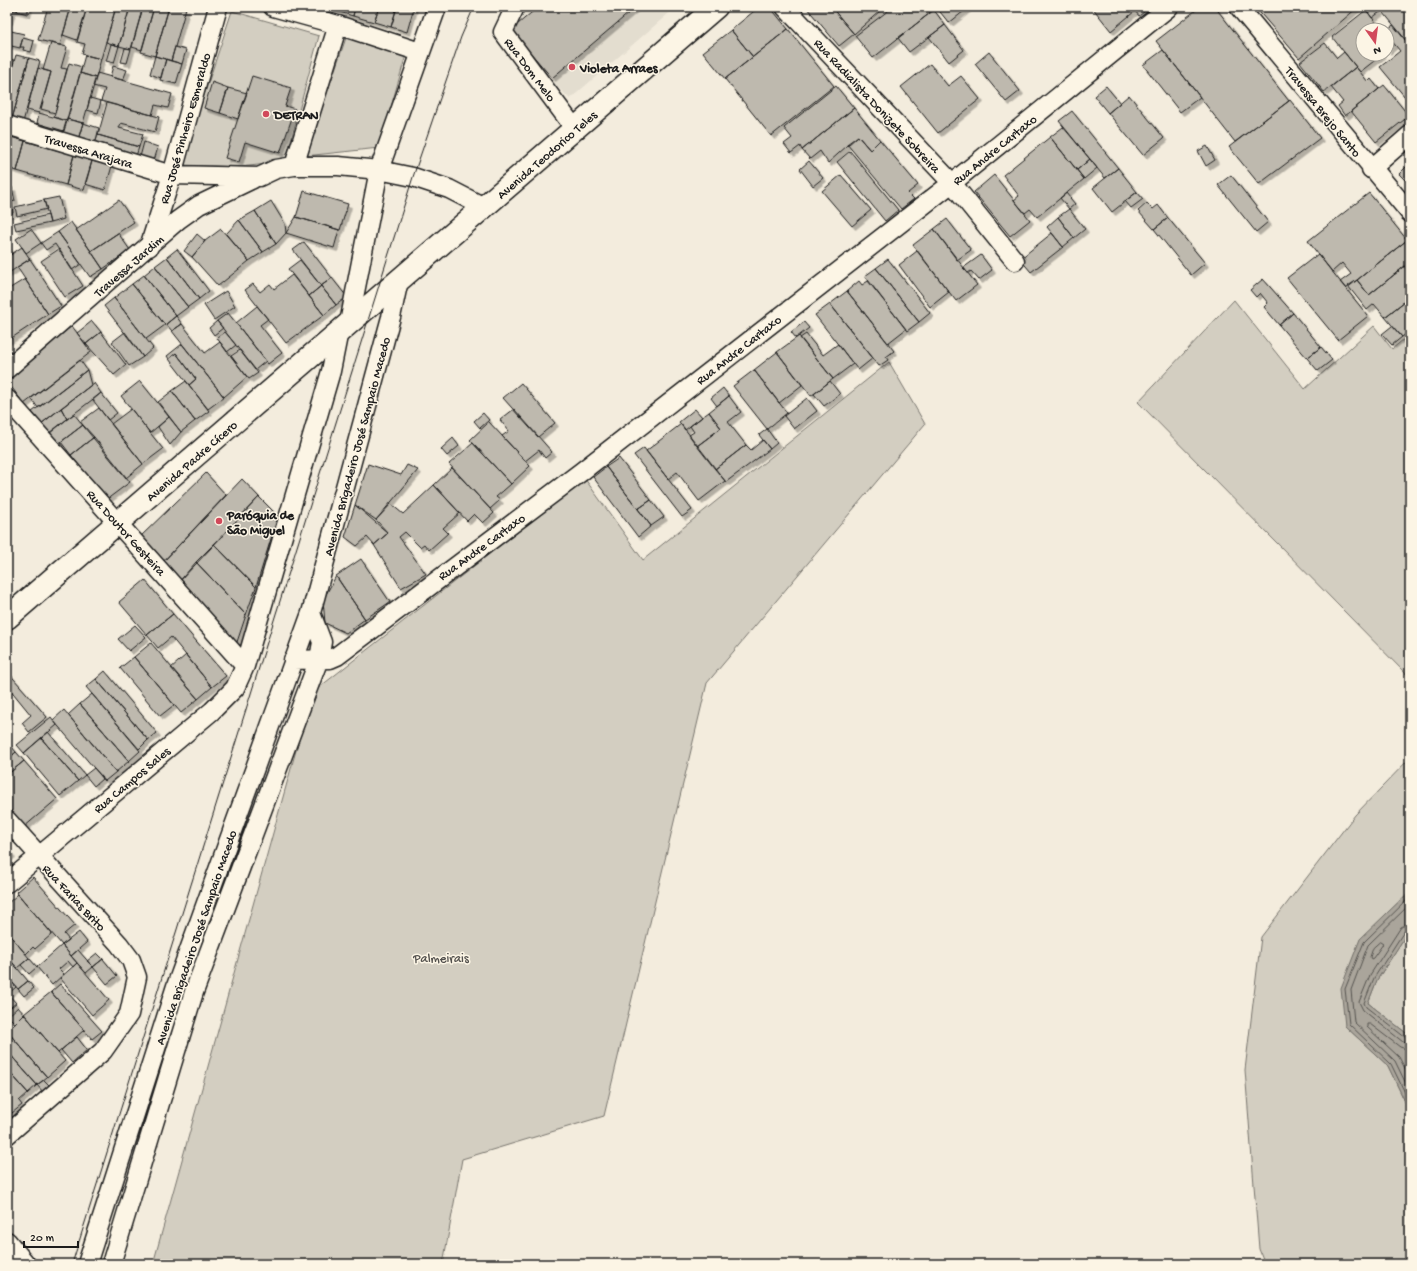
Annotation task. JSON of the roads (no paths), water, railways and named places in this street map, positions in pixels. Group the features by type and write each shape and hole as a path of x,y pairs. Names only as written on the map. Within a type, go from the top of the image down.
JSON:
{"main road":[{"name":"Avenida Teodorico Teles","path":"375,300 716,7"},
{"name":"Avenida Padre Cícero","path":"7,618 119,523 375,300"}],"street":[{"name":"Rua José Pinheiro Esmeraldo","path":"148,248 172,175 218,7"},
{"path":"273,7 338,25 420,52"},
{"path":"246,666 344,327 379,170 437,7"},
{"name":"Rua Dom Melo","path":"515,7 503,32 575,129"},
{"name":"Rua Radialista Donizete Sobreira","path":"785,7 952,183 1015,261"},
{"name":"Rua Andre Cartaxo","path":"293,660 330,659 337,656 438,578 581,472 952,183 1169,7"},
{"name":"Travessa Brejo Santo","path":"1239,7 1371,169 1410,213"},
{"path":"294,166 338,25"},
{"name":"Travessa Arajara","path":"7,125 172,175"},
{"path":"1371,169 1410,135"},
{"name":"Travessa Jardim","path":"7,369 148,248 178,220 199,205 276,169 294,166 338,166 379,170 414,177 449,189 484,207"},
{"name":"Travessa Jardim","path":"172,175 259,176"},
{"name":"Avenida Brigadeiro José Sampaio Macedo","path":"87,1264 176,986 311,613 391,317 399,280"},
{"name":"Rua Doutor Gesteira","path":"7,399 246,666"},
{"name":"Avenida Brigadeiro José Sampaio Macedo","path":"111,1264 194,992 319,659 322,642 311,613"},
{"name":"Rua Campos Sales","path":"7,883 221,703 235,688 246,666"},
{"name":"Rua Farias Brito","path":"7,820 119,944 131,960 137,978 129,1014 103,1051 7,1135"},
{"path":"122,1155 142,1162"},
{"path":"7,1241 26,1264"}],"water":[{"path":"1410,891 1410,929 1377,980 1368,1003 1410,1036 1410,1112 1388,1066 1345,1026 1341,988 1360,939"}],"tram line":[{"path":"72,1264 413,177 461,37 474,7"}],"place":[{"name":"Violeta Arraes","path":"572,67"},
{"name":"DETRAN","path":"266,114"},
{"name":"Paróquia de São Miguel","path":"219,521"}],"park label":[{"name":"Palmeirais","path":"441,957"}]}
